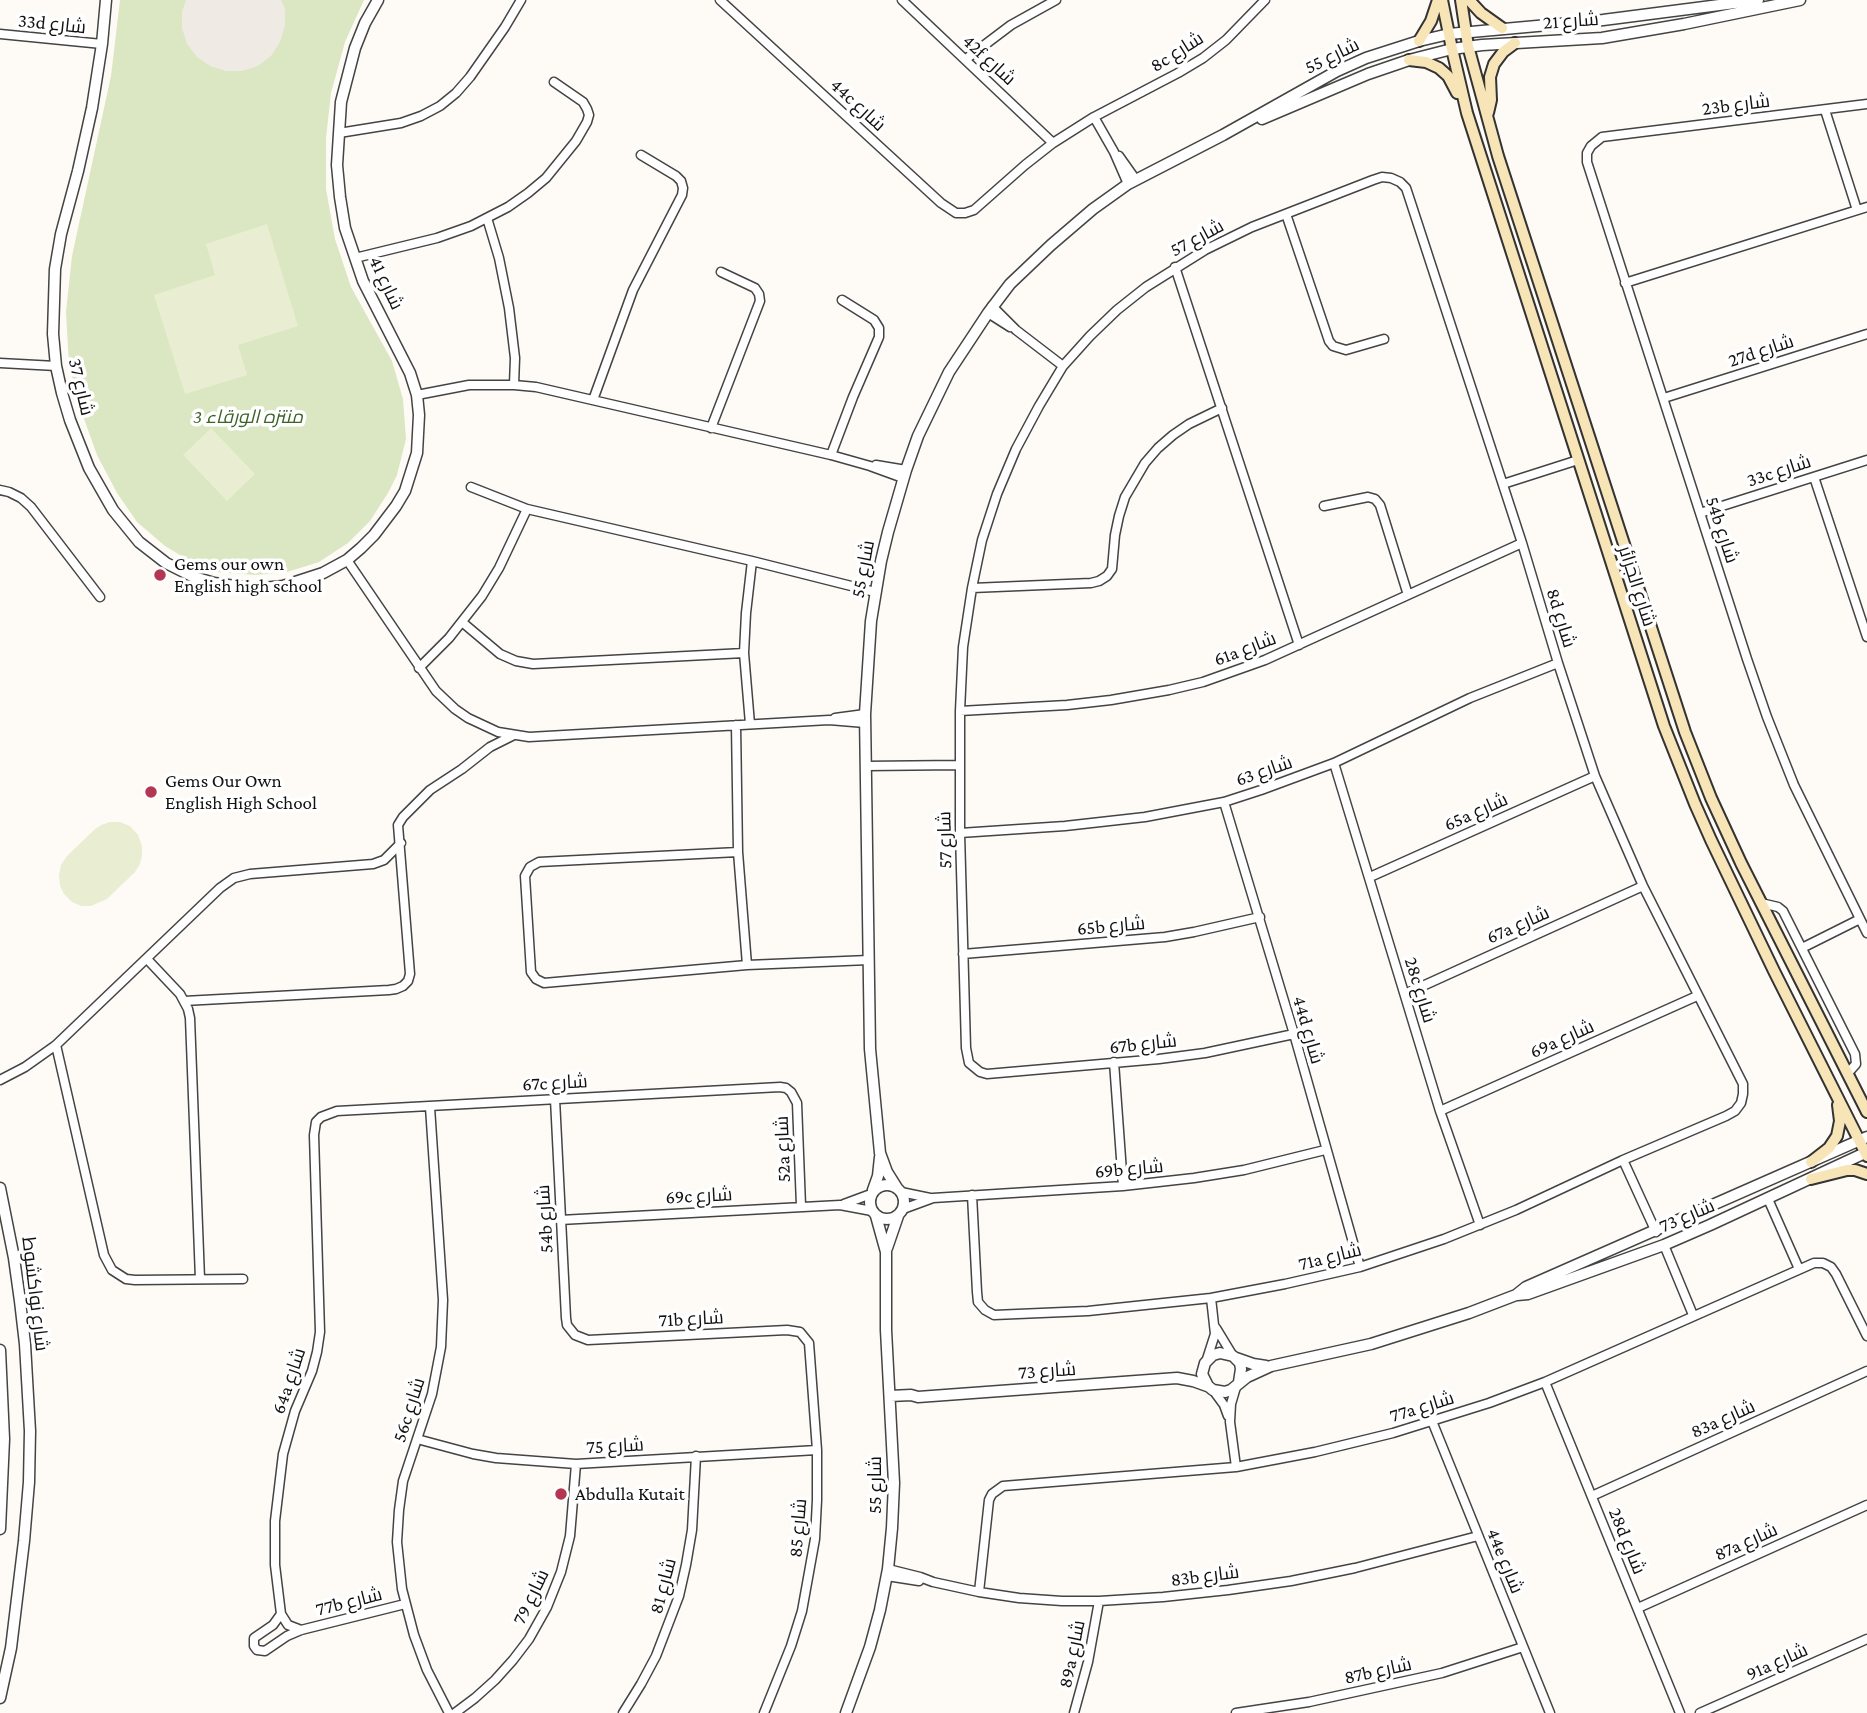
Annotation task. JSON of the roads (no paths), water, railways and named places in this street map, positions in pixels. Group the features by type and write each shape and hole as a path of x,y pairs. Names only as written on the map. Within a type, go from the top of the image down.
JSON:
{"main road":[{"name":"شارع الجزائر","path":"1440,0 1468,113 1664,726 1711,840 1836,1095 1863,1139 1866,1154"},
{"path":"1419,41 1440,0"},
{"name":"شارع الجزائر","path":"1461,0 1468,47 1498,156 1685,732 1726,831 1867,1112"},
{"path":"1469,0 1502,28"},
{"path":"1488,115 1491,100 1490,77 1494,64 1503,52 1515,43"},
{"path":"1409,60 1426,62 1444,72 1468,113"},
{"path":"1811,1162 1829,1147 1837,1136 1840,1121 1836,1095"},
{"path":"1811,1179 1847,1170 1867,1174"}],"street":[{"name":"شارع 37","path":"106,0 102,44 85,140 55,269 53,334 56,366 70,420 89,468 127,529 145,548 166,563 194,577 242,587 284,586 323,573 347,560"},
{"name":"شارع 41","path":"347,560 374,536 396,506 412,472 418,444 417,395 403,356 373,302 355,258 345,228 340,197 339,133 346,75 365,23 378,0"},
{"path":"339,133 401,122 440,106 470,77 521,0"},
{"name":"44c شارع","path":"720,0 948,209 965,213 981,204"},
{"name":"42f شارع","path":"902,0 1054,143"},
{"path":"966,59 1011,25 1056,0"},
{"name":"8c شارع","path":"981,204 1054,143 1094,117 1203,58 1233,33 1265,0"},
{"path":"1675,11 1684,0"},
{"name":"شارع 21","path":"1465,32 1604,20 1675,11 1700,4 1758,0"},
{"name":"شارع 21","path":"1468,47 1602,37 1800,0"},
{"path":"1666,27 1671,22 1697,17 1700,4"},
{"name":"شارع 55","path":"872,1193 880,1153 870,1049 865,718 868,652 875,592 888,532 904,474 935,399 990,309 1051,244 1093,209 1132,182 1337,71 1366,58 1419,41 1465,32"},
{"name":"33d شارع","path":"0,34 102,44"},
{"name":"شارع 55","path":"1223,135 1368,74 1409,60 1468,47"},
{"path":"355,258 454,233 487,218 528,193 546,178 576,141 587,122 587,109 583,103 554,82"},
{"name":"23b شارع","path":"1609,136 1867,104"},
{"path":"1825,110 1857,210"},
{"path":"1094,117 1132,182"},
{"name":"54b شارع","path":"1609,136 1591,146 1587,162 1625,283 1747,659 1780,751 1809,818 1863,920 1867,933"},
{"path":"593,400 633,290 682,195 681,181 676,176 641,155"},
{"name":"8d شارع","path":"1373,180 1391,178 1400,181 1406,188 1595,776 1643,886 1739,1076"},
{"name":"شارع 57","path":"995,1073 980,1072 969,1063 966,1056 960,834 960,711 963,647 972,588 982,540 997,494 1021,438 1063,366 1116,310 1175,267 1228,239 1373,180"},
{"path":"1625,283 1867,207"},
{"path":"1286,214 1329,341 1346,350 1384,339"},
{"path":"487,218 509,307 515,358 514,385"},
{"path":"1175,267 1299,645"},
{"path":"711,428 760,301 755,288 721,272"},
{"path":"831,455 879,337 879,328 874,320 842,300"},
{"path":"990,309 1063,366"},
{"name":"27d شارع","path":"1664,398 1867,334"},
{"path":"0,363 56,366"},
{"path":"417,395 469,385 514,385 545,389 870,466 883,466 904,474"},
{"path":"972,588 1099,582 1112,569 1115,535 1122,506 1134,479 1145,463 1173,435 1222,408"},
{"path":"1503,484 1578,460"},
{"name":"33c شارع","path":"1700,513 1867,460"},
{"path":"1814,477 1867,637"},
{"path":"471,488 527,509 875,592"},
{"path":"0,490 21,498 31,507 100,597"},
{"path":"1324,506 1368,497 1375,499 1380,505 1408,595"},
{"path":"419,668 482,596 499,568 527,509"},
{"name":"61a شارع","path":"960,711 1079,704 1136,697 1227,674 1299,645 1522,543"},
{"path":"347,560 442,698 482,726 529,737 829,720 843,716 865,718"},
{"path":"750,724 744,653 752,561"},
{"path":"462,622 500,654 533,664 744,653"},
{"name":"شارع 63","path":"960,834 1112,821 1224,802 1334,763 1470,698 1558,663"},
{"path":"736,725 738,852 747,965"},
{"path":"184,1000 389,990 403,986 410,974 398,825 420,799 480,754 514,735"},
{"name":"28c شارع","path":"1334,763 1440,1111 1480,1225"},
{"path":"866,766 960,765"},
{"name":"65a شارع","path":"1370,877 1595,776"},
{"name":"44d شارع","path":"1224,802 1260,917 1360,1267"},
{"path":"0,1080 56,1045 220,888 234,878 250,874 373,864 384,860 401,843"},
{"path":"738,852 539,862 530,867 525,876 531,972 536,979 544,983 747,965 869,960"},
{"name":"67a شارع","path":"1405,993 1643,886"},
{"path":"1761,903 1781,909 1802,948 1855,1054 1856,1064 1848,1073"},
{"name":"65b شارع","path":"964,954 1165,937 1260,917"},
{"path":"1802,948 1863,920"},
{"path":"147,959 184,1000 190,1018 200,1279"},
{"name":"69a شارع","path":"1440,1111 1697,996"},
{"name":"67b شارع","path":"995,1073 1205,1053 1294,1034"},
{"path":"56,1045 107,1263 111,1270 126,1279 243,1279"},
{"path":"1114,1062 1123,1186"},
{"name":"71a شارع","path":"972,1195 976,1292 978,1302 994,1315 1088,1311 1211,1298 1360,1267 1480,1225 1735,1111 1741,1104 1743,1094 1739,1076"},
{"name":"67c شارع","path":"321,1117 331,1112 774,1087 786,1088 791,1092"},
{"name":"52a شارع","path":"791,1092 798,1110 802,1206"},
{"name":"54b شارع","path":"555,1099 566,1318 567,1325 575,1335"},
{"name":"56c شارع","path":"430,1107 443,1324 438,1371 407,1466 399,1510 398,1558 405,1605 424,1661 452,1713"},
{"name":"64a شارع","path":"281,1614 275,1543 279,1476 289,1432 312,1371 320,1332 314,1135 316,1122 321,1117"},
{"name":"شارع 73","path":"1516,1295 1526,1287 1863,1139"},
{"name":"69b شارع","path":"899,1190 933,1198 1123,1186 1219,1175 1325,1150"},
{"name":"شارع 55","path":"880,1153 887,1172 899,1190"},
{"name":"شارع 73","path":"1234,1357 1253,1364 1270,1366 1395,1337 1516,1295 1528,1294 1664,1245 1866,1154"},
{"path":"1623,1160 1656,1231"},
{"path":"887,1184 899,1190 904,1197 901,1212 887,1220 874,1214 869,1206 872,1193 881,1185 887,1184"},
{"name":"شارع نواكشوط","path":"0,1188 20,1301 30,1431 24,1541 13,1636 0,1698"},
{"name":"69c شارع","path":"839,1205 872,1193"},
{"name":"69b شارع","path":"901,1212 933,1198"},
{"path":"1768,1199 1799,1269"},
{"name":"69c شارع","path":"560,1220 839,1205 874,1214"},
{"name":"شارع 55","path":"846,1713 870,1647 887,1572 893,1506 886,1330 886,1252 901,1212"},
{"name":"شارع 55","path":"874,1214 886,1252"},
{"path":"1664,1245 1693,1315"},
{"name":"77a شارع","path":"979,1592 988,1507 992,1494 1003,1486 1236,1466 1354,1443 1489,1403 1545,1382 1814,1263 1831,1267 1867,1336"},
{"path":"1211,1298 1215,1325 1214,1343 1205,1363 1204,1381 1224,1405 1230,1422"},
{"path":"1215,1325 1241,1369 1231,1404 1230,1422 1236,1466"},
{"name":"71b شارع","path":"575,1335 588,1340 787,1330 800,1332 806,1338"},
{"name":"شارع 85","path":"764,1713 792,1646 810,1575 815,1539 817,1450 811,1353 806,1338"},
{"path":"0,1350 4,1439 0,1529"},
{"path":"1205,1363 1220,1353 1234,1357"},
{"name":"شارع 73","path":"1177,1378 1205,1363"},
{"name":"شارع 73","path":"1238,1384 1270,1366"},
{"name":"83a شارع","path":"1592,1496 1867,1371"},
{"name":"شارع 73","path":"890,1399 911,1395 918,1397 1177,1378 1211,1388"},
{"name":"28d شارع","path":"1545,1382 1680,1713"},
{"path":"1211,1388 1225,1392 1238,1384"},
{"name":"44e شارع","path":"1432,1421 1550,1713"},
{"name":"شارع 75","path":"417,1439 496,1458 576,1464 817,1450"},
{"name":"شارع 81","path":"623,1713 656,1656 679,1596 691,1530 696,1456"},
{"name":"شارع 79","path":"452,1713 475,1698 513,1660 529,1639 547,1606 561,1572 568,1545 576,1464"},
{"name":"87a شارع","path":"1637,1608 1867,1504"},
{"name":"83b شارع","path":"887,1572 1019,1598 1099,1601 1176,1596 1291,1581 1367,1565 1478,1536"},
{"name":"89a شارع","path":"1074,1713 1088,1662 1099,1601"},
{"name":"77b شارع","path":"301,1630 405,1605"},
{"path":"281,1614 288,1625 301,1630 265,1651 257,1650 254,1646 254,1638 273,1625 281,1614"},
{"name":"91a شارع","path":"1700,1713 1867,1639"},
{"name":"87b شارع","path":"1236,1713 1309,1702 1442,1673 1523,1647"}],"place":[{"name":"Gems our own English high school","path":"160,575"},
{"name":"Gems Our Own English High School","path":"151,792"},
{"name":"Abdulla Kutait","path":"561,1494"}],"park label":[{"name":"منتزه الورقاء 3","path":"248,417"}]}
